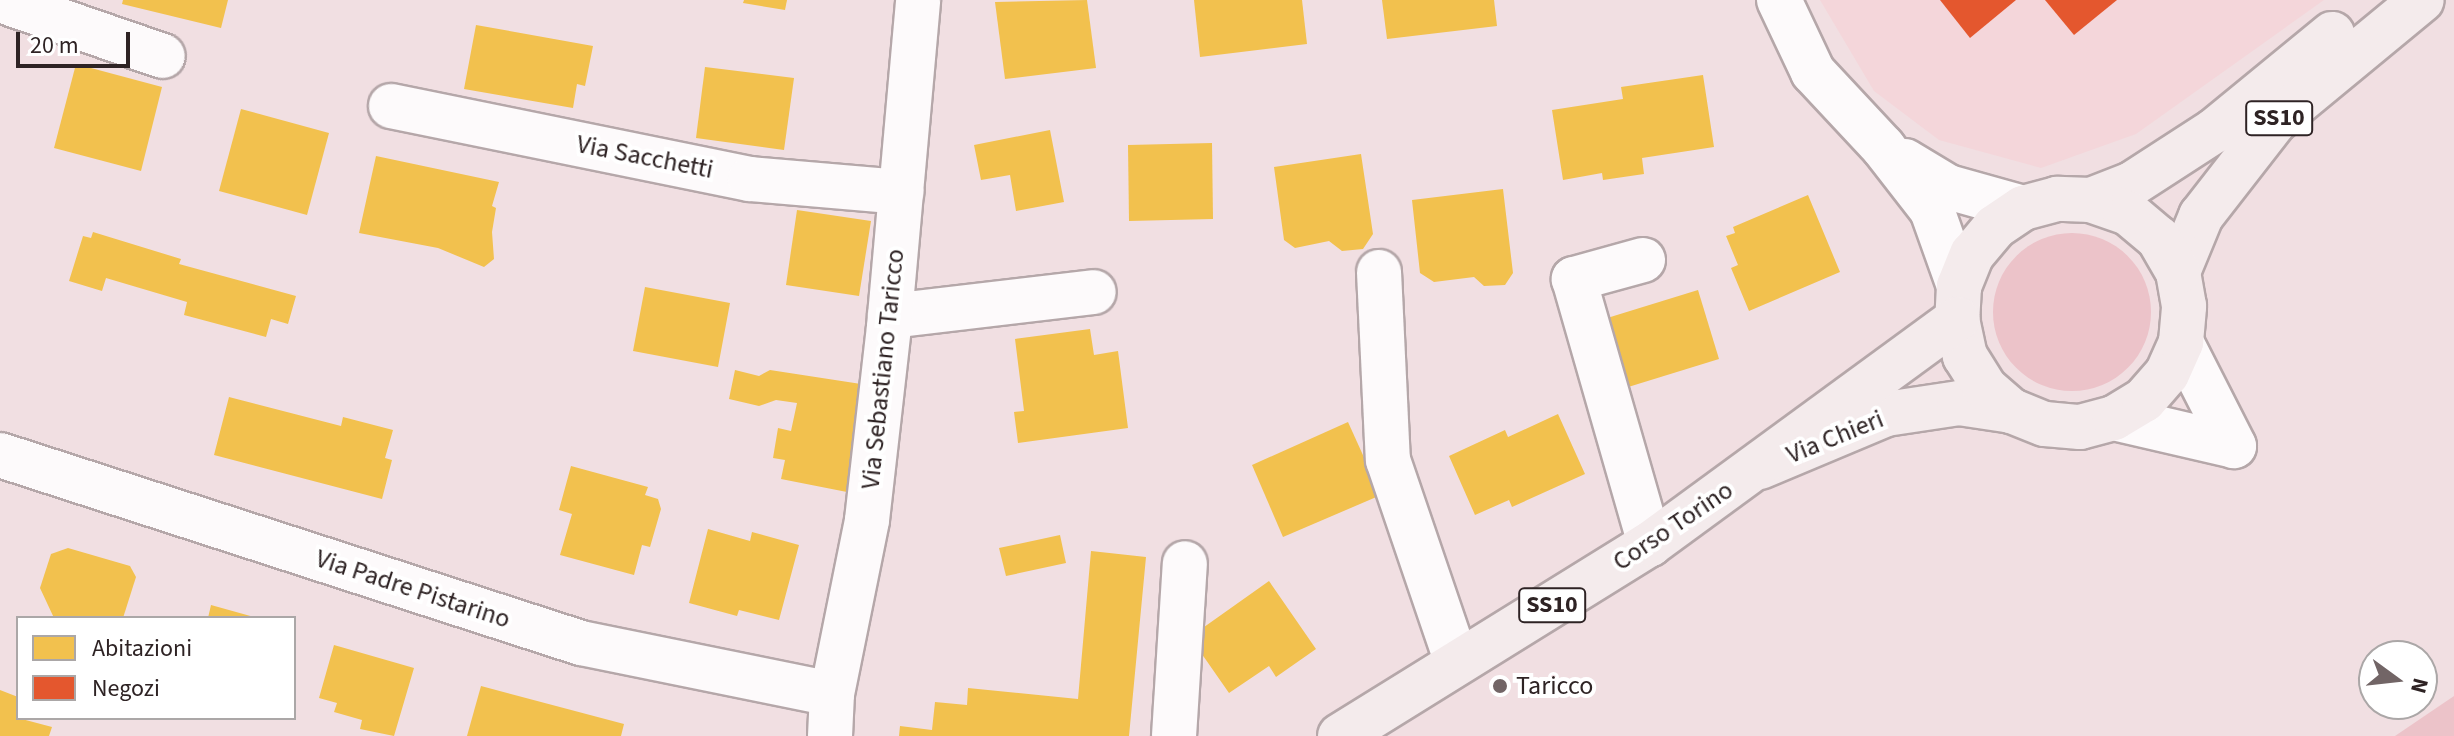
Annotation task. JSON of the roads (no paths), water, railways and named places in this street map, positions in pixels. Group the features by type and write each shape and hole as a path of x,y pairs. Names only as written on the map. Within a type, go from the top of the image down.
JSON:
{"main road":[{"name":"Via Chieri","path":"2091,200 2132,184 2214,131 2374,0"},
{"name":"SS10","path":"2178,272 2201,216 2275,121 2422,0"},
{"name":"Via Chieri","path":"1760,467 1886,414 1959,403 2012,411 2045,424 2068,426 2114,418 2144,400 2167,374 2181,342 2184,306 2178,272 2158,238 2128,213 2091,200 2057,199 2023,208 1995,227 1972,254 1958,303 1965,356 1984,387 2012,411"},
{"name":"Via Chieri","path":"1760,467 1958,303"},
{"name":"Corso Torino","path":"1340,736 1650,544 1760,467"}],"street":[{"path":"0,0 163,56"},
{"name":"Via Sebastiano Taricco","path":"831,715 867,520 890,316 918,0"},
{"path":"1779,0 1813,72 1883,147 1932,210 1958,303"},
{"name":"Via Sacchetti","path":"391,106 750,179 901,192"},
{"path":"1883,147 1948,187 2023,208"},
{"path":"1643,260 1574,279 1650,544"},
{"path":"1379,272 1388,460 1457,663"},
{"path":"890,316 1094,292"},
{"path":"2114,418 2234,446 2181,342"},
{"name":"Via Padre Pistarino","path":"0,455 581,643 831,715"},
{"path":"1174,736 1185,563"}],"place":[{"name":"Taricco","path":"1500,686"}]}
